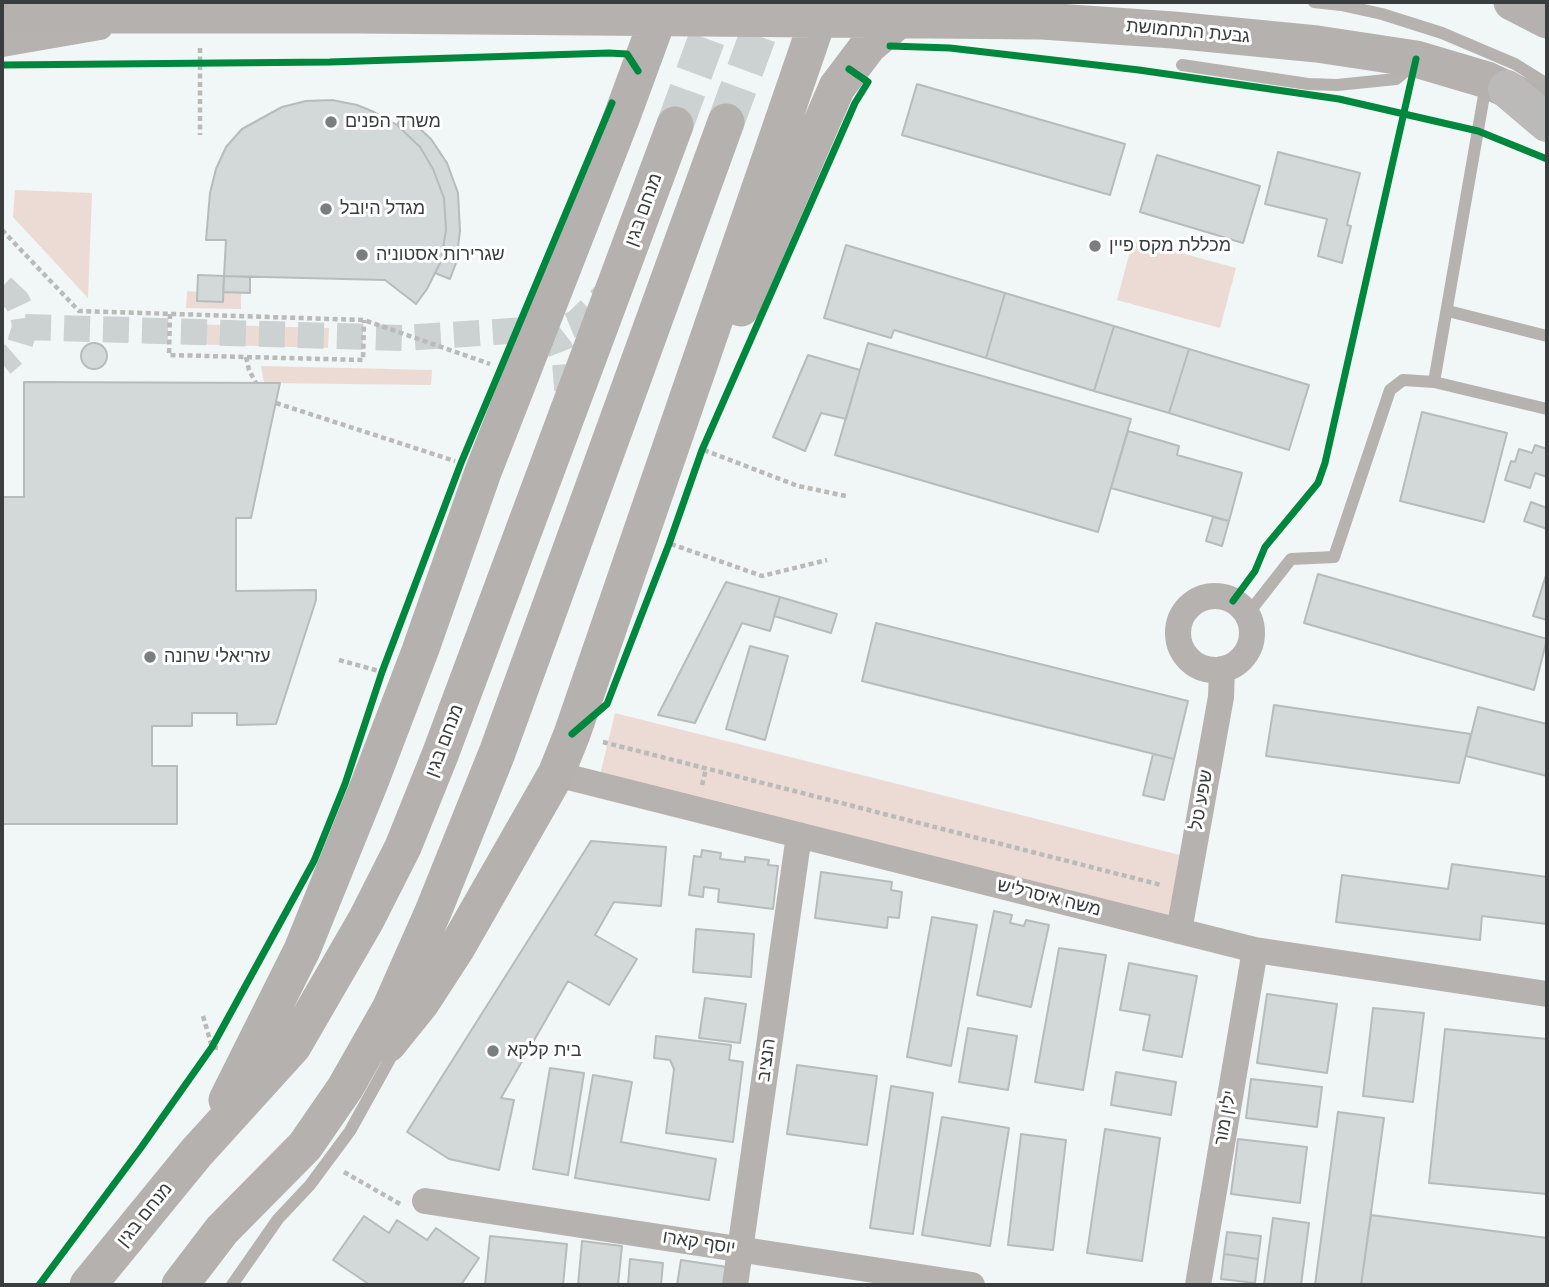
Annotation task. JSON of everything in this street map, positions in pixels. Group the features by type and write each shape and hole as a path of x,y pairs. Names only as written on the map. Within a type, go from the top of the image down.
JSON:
{"highway":[{"path":"1497,85 1547,123"}],"main road":[{"path":"1511,2 1547,20"},
{"path":"196,1153 227,1100 302,950 420,652 483,472 662,10"},
{"path":"345,1088 386,1046 421,1003 456,948 555,774 572,734 821,10"},
{"name":"גבעת התחמושת","path":"2,15 374,15 821,10 901,18 1042,21 1317,44 1416,59 1497,85 1547,109"},
{"path":"626,576 837,87 868,46 901,18"},
{"path":"180,1285 222,1230 305,1146 345,1088 390,1009 498,753 726,122"},
{"name":"מנחם בגין","path":"88,1285 196,1153 293,1046 366,920 403,847 440,755 675,125"}],"street":[{"path":"2,44 155,16"},
{"path":"1213,596 1233,601 1247,615 1252,634 1251,643 1240,660 1223,669 1202,667 1185,654 1178,633 1180,621 1193,603 1213,596"},
{"name":"שפע טל","path":"1179,931 1221,697 1223,669"},
{"name":"משה איסרליש","path":"555,774 1255,950 1547,994"},
{"name":"הנציב","path":"735,1285 799,835"},
{"name":"ילין מור","path":"1198,1285 1255,950"},
{"name":"יוסף קארו","path":"425,1201 972,1285"}],"lane":[{"path":"1314,2 1382,14 1442,33 1514,64 1547,84"},
{"path":"1182,65 1308,85 1337,85 1396,79 1409,70 1416,59"},
{"path":"1434,382 1497,85"},
{"path":"1448,311 1547,336"},
{"path":"1247,615 1291,559 1334,557 1390,390 1403,380 1434,382 1547,409"},
{"path":"232,1285 278,1219 328,1163 350,1131 421,1003"}],"path":[{"path":"200,16 200,135"},
{"path":"190,63 213,63"},
{"path":"2,230 79,311 364,320 467,356"},
{"path":"170,314 169,355 363,360 364,320"},
{"path":"246,357 256,383"},
{"path":"276,403 483,472"},
{"path":"698,461 707,437"},
{"path":"702,450 798,486 846,496"},
{"path":"664,556 673,532"},
{"path":"669,544 762,576 827,560"},
{"path":"378,684 387,659"},
{"path":"339,660 382,672"},
{"path":"572,734 1185,891"},
{"path":"204,1058 218,1035"},
{"path":"328,1163 380,1192"}],"shaded area":[{"path":"15,190 92,193 88,298 13,217"},
{"path":"1133,240 1236,268 1220,328 1117,300"},
{"path":"187,291 197,292 197,301 223,302 223,292 241,292 241,309 186,308"},
{"path":"184,324 329,328 328,348 183,344"},
{"path":"261,366 432,370 431,385 264,383"},
{"path":"615,713 1184,856 1169,917 600,775"}],"building":[{"path":"917,84 1125,144 1110,195 902,135"},
{"name":"מגדל היובל","path":"332,100 357,105 397,125 420,147 433,169 444,198 446,230 441,261 416,304 385,280 224,276 226,240 206,240 210,193 216,169 226,147 242,129 282,107 306,101"},
{"path":"404,114 431,139 447,163 458,193 460,231 456,263 450,279 435,273 441,261 446,230 444,198 433,169 420,147 397,125"},
{"path":"1278,152 1360,173 1347,225 1351,226 1342,263 1318,256 1327,219 1265,204"},
{"path":"1157,155 1260,186 1243,243 1140,212"},
{"path":"846,245 1005,293 986,358 894,330 891,338 824,318"},
{"path":"198,275 224,276 223,302 197,301"},
{"path":"224,276 250,277 250,293 223,292"},
{"path":"1005,293 1114,326 1094,391 986,358"},
{"path":"1114,326 1189,349 1169,413 1094,391"},
{"path":"94,343 103,347 107,356 103,365 94,369 85,365 81,356 85,347"},
{"path":"868,343 1131,419 1098,532 835,455"},
{"path":"1189,349 1309,385 1289,450 1169,413"},
{"path":"808,355 860,370 846,419 821,413 805,451 773,437"},
{"name":"עזריאלי שרונה","path":"24,382 280,383 251,518 236,518 236,591 316,590 316,600 276,724 237,725 237,713 192,713 192,726 152,726 152,766 177,766 177,824 2,824 2,497 24,497"},
{"path":"1422,412 1507,433 1484,522 1400,501"},
{"path":"1128,431 1179,446 1177,455 1242,473 1229,521 1111,488"},
{"path":"1535,445 1547,449 1547,477 1535,473 1530,488 1505,480 1511,461 1515,462 1519,449 1532,453"},
{"path":"1531,502 1547,508 1547,529 1524,521"},
{"path":"1213,517 1229,521 1222,546 1206,541"},
{"path":"1547,572 1547,620 1533,616"},
{"path":"1318,574 1547,639 1534,690 1304,623"},
{"path":"726,582 780,597 770,631 742,623 695,723 658,715"},
{"path":"780,597 837,614 831,633 774,616"},
{"path":"876,623 1188,701 1174,759 862,681"},
{"path":"750,646 788,656 765,740 726,729"},
{"path":"1274,705 1471,734 1459,783 1266,756"},
{"path":"1478,707 1547,724 1547,776 1466,756"},
{"path":"1153,754 1174,759 1164,800 1143,795"},
{"name":"בית קלקא","path":"591,841 666,847 661,906 614,902 595,935 637,959 609,1005 568,981 501,1098 514,1100 499,1170 449,1159 407,1132"},
{"path":"702,850 721,853 720,859 745,862 745,857 769,860 768,865 778,866 773,909 718,902 719,889 704,887 703,897 689,895 694,856 701,857"},
{"path":"1452,864 1547,877 1547,924 1482,916 1480,940 1336,922 1342,875 1448,889"},
{"path":"821,872 892,882 891,890 902,892 899,918 888,917 887,928 815,918"},
{"path":"994,911 1012,915 1010,923 1024,926 1026,920 1049,925 1031,1007 977,995"},
{"path":"932,917 977,925 951,1066 907,1057"},
{"path":"696,929 754,934 751,977 693,972"},
{"path":"1059,948 1106,955 1083,1090 1035,1082"},
{"path":"1129,963 1197,976 1182,1057 1143,1050 1150,1015 1120,1010"},
{"path":"1267,994 1337,1004 1327,1073 1257,1063"},
{"path":"705,998 746,1004 740,1043 699,1038"},
{"path":"1373,1008 1424,1013 1413,1102 1363,1096"},
{"path":"968,1028 1017,1036 1008,1090 959,1082"},
{"path":"1445,1029 1547,1039 1547,1194 1429,1183"},
{"path":"656,1036 731,1045 729,1060 743,1062 733,1142 666,1133 674,1069 670,1060 654,1058"},
{"path":"797,1065 877,1076 867,1145 787,1134"},
{"path":"550,1068 584,1073 568,1175 533,1169"},
{"path":"1116,1072 1176,1082 1171,1115 1111,1105"},
{"path":"593,1075 632,1082 621,1142 716,1159 709,1200 575,1178"},
{"path":"1251,1079 1322,1087 1317,1127 1246,1118"},
{"path":"891,1086 933,1093 913,1234 870,1228"},
{"path":"1338,1112 1384,1118 1361,1285 1315,1285"},
{"path":"942,1117 1009,1128 990,1246 922,1235"},
{"path":"1105,1129 1160,1138 1142,1261 1087,1253"},
{"path":"1021,1134 1066,1140 1053,1250 1008,1245"},
{"path":"1238,1139 1307,1147 1300,1203 1231,1194"},
{"path":"1371,1215 1547,1238 1547,1285 1361,1285"},
{"path":"364,1216 389,1233 397,1220 427,1240 436,1228 479,1258 461,1285 370,1285 333,1260"},
{"path":"1273,1218 1309,1223 1301,1285 1264,1285"},
{"path":"1227,1232 1261,1236 1258,1259 1224,1254"},
{"path":"490,1236 567,1244 563,1285 485,1285"},
{"path":"582,1241 622,1246 618,1285 578,1285"},
{"path":"1224,1254 1258,1259 1255,1283 1221,1279"},
{"path":"630,1259 663,1263 661,1285 628,1285"},
{"path":"681,1260 727,1267 724,1285 677,1285"}],"tunnel":[{"path":"675,125 720,2"},
{"path":"726,122 770,2"},
{"path":"2,287 17,301 25,327 18,350 2,364"},
{"path":"25,327 402,338 546,331 559,330 576,323 610,290"},
{"path":"546,331 560,349 565,362 568,400"}],"cycle path":[{"path":"890,46 950,48 1139,70 1339,99 1478,131 1547,159"},
{"path":"2,65 330,62 609,53 627,54 638,71"},
{"path":"1233,601 1255,571 1265,547 1318,483 1325,463 1416,59"},
{"path":"572,734 607,704 702,450 855,103 868,82 849,69"},
{"path":"39,1285 212,1047 314,861 345,784 382,672 461,463 612,103"}],"place":[{"name":"משרד הפנים","path":"331,122"},
{"name":"מגדל היובל","path":"326,209"},
{"name":"מכללת מקס פיין","path":"1095,246"},
{"name":"שגרירות אסטוניה","path":"362,255"},
{"name":"עזריאלי שרונה","path":"150,657"},
{"name":"בית קלקא","path":"493,1051"}]}
